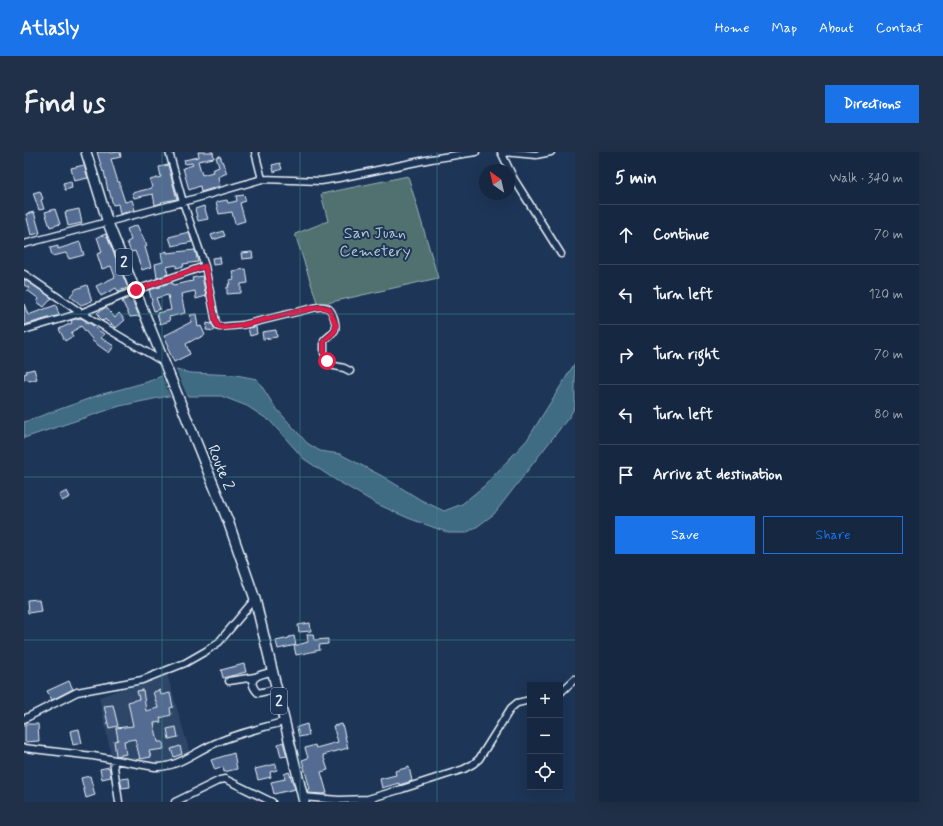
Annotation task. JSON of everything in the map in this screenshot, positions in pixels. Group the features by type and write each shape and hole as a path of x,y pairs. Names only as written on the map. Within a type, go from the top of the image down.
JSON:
{"highway":[{"name":"Route 2","path":"86,152 108,222 228,521 255,599 303,800"}],"street":[{"path":"169,152 183,202 205,266 216,323 219,327 243,325 313,308 329,309 336,325 335,331 324,341 324,353 330,365 350,371"},
{"path":"255,152 262,179"},
{"path":"24,244 183,202 262,179 321,181 431,159 476,152"},
{"path":"502,152 536,155 552,152"},
{"path":"502,152 514,179 561,254"},
{"path":"24,330 81,313 136,290 205,266"},
{"path":"24,274 81,313 166,367"},
{"path":"24,719 77,692 142,680 185,663 219,642 255,599"},
{"path":"229,681 272,672"},
{"path":"255,676 253,681 255,690 258,693 276,689"},
{"path":"563,690 575,679"},
{"path":"303,800 368,798 402,790 464,769 473,764 482,756 511,708 517,703 527,701"},
{"path":"24,748 93,756 155,767 167,767 218,742 284,722"},
{"path":"113,760 119,802"},
{"path":"175,802 225,779 272,802"}],"shaded area":[{"path":"575,363 575,407 569,417 494,514 466,533 449,533 408,518 377,504 334,479 304,459 270,421 247,406 221,396 168,396 120,406 24,438 24,422 99,395 147,382 176,370 191,373 236,375 257,379 275,407 307,443 320,451 340,454 382,476 421,500 444,511 462,504 484,486 527,440"},
{"path":"167,674 190,753 166,765 122,759 111,755 99,697"}],"green space":[{"name":"San Juan Cemetery","path":"408,176 438,278 318,305 295,234 328,221 321,194"}],"pier":[{"path":"175,368 188,398 171,398 161,374"}],"building":[{"path":"97,152 120,152 121,157 111,159 118,182 120,182 120,187 125,202 132,200 135,210 120,214 118,204 113,205 109,190 108,191 104,171 103,172"},
{"path":"198,152 213,152 214,158 198,161 202,175 213,172 212,170 219,167 216,157 220,156 227,173 218,177 220,186 201,192 200,186 189,190 183,168 193,165 192,163 185,164 184,160 199,157"},
{"path":"280,163 282,169 274,172 272,165"},
{"path":"84,165 88,178 74,181 71,168"},
{"path":"168,165 177,199 161,202 162,203 155,205 153,194 134,198 132,193 152,188 150,180 161,177 159,167"},
{"path":"71,181 72,188 65,190 63,183"},
{"path":"40,191 44,209 39,210 33,193"},
{"path":"244,195 246,201 240,203 245,221 235,224 232,212 219,214 216,202 227,200 228,203 237,201 236,196"},
{"path":"204,206 208,219 198,221 195,209"},
{"path":"55,209 60,224 50,227 45,212"},
{"path":"79,209 82,223 68,226 65,212"},
{"path":"34,212 40,233 31,235 26,214"},
{"path":"137,225 147,246 145,247 151,267 142,270 135,251 131,252 127,242 131,240 127,229"},
{"path":"223,231 225,236 213,240 211,235"},
{"path":"189,232 192,242 172,246 169,237"},
{"path":"106,234 128,288 118,291 116,288 101,296 96,286 115,277 111,266 102,269 97,254 102,252 97,237"},
{"path":"80,242 84,255 69,259 66,253 52,256 50,248 58,246 58,249"},
{"path":"195,250 198,262 183,264 184,266 176,268 176,265 166,267 168,274 157,278 155,264 163,262 161,253 167,251 167,253"},
{"path":"252,252 253,258 242,259 241,253"},
{"path":"220,257 221,264 213,265 212,258"},
{"path":"246,269 248,283 241,284 241,293 227,294 227,287 229,287 228,284 230,284 229,280 234,279 232,271"},
{"path":"202,276 206,296 196,299 195,291 181,294 185,313 169,317 170,321 160,324 157,313 171,310 168,295 156,298 160,309 154,311 149,290 169,283 173,283 173,285 193,281 192,278"},
{"path":"24,279 52,298 44,307 37,302 39,299 27,290 29,288 24,285"},
{"path":"87,285 92,301 81,305 70,296 76,289"},
{"path":"131,297 139,316 130,317 122,301"},
{"path":"24,304 28,315 56,305 59,315 24,325"},
{"path":"106,307 115,318 119,313 125,320 116,328 105,319 103,321 98,316 99,315 97,313"},
{"path":"196,314 198,327 201,326 205,335 186,344 190,354 174,362 164,336 191,322 190,315"},
{"path":"80,318 85,320 87,324 89,323 93,325 92,326 104,334 101,338 114,346 109,353 91,340 92,339 81,326 71,333 73,336 65,341 59,329 72,323 72,320"},
{"path":"207,323 212,324 215,329 214,331 206,330"},
{"path":"256,327 257,334 250,336 248,328"},
{"path":"276,330 277,337 263,339 262,332"},
{"path":"34,369 37,379 29,381 28,379 24,380 24,374 27,373 26,371"},
{"path":"67,491 70,497 62,501 59,495"},
{"path":"39,599 41,611 28,613 27,600"},
{"path":"310,623 311,631 299,632 298,625"},
{"path":"307,634 313,634 314,640 328,639 328,644 319,645 320,650 296,655 294,646 308,642"},
{"path":"294,636 296,645 278,649 276,641"},
{"path":"244,664 246,672 223,678 221,670"},
{"path":"69,681 73,689 52,700 47,691"},
{"path":"143,690 146,711 158,708 153,692 160,690 161,695 170,693 173,707 170,708 171,715 160,718 161,722 154,723 158,742 163,742 164,749 149,751 151,757 140,759 135,739 124,741 126,754 116,756 114,741 118,740 116,728 133,726 128,702 139,699 137,691"},
{"path":"113,705 118,726 109,728 104,706"},
{"path":"25,724 38,724 39,741 25,742"},
{"path":"307,724 309,735 299,737 297,727"},
{"path":"342,724 348,748 323,755 328,770 321,772 327,793 308,793 307,790 310,789 302,760 308,758 305,748 315,745 316,748 338,742 333,726"},
{"path":"176,727 178,737 169,739 167,729"},
{"path":"79,729 82,743 73,745 70,731"},
{"path":"283,742 287,756 281,757 278,744"},
{"path":"180,746 182,754 174,757 171,749"},
{"path":"234,753 237,769 224,772 223,767 215,770 211,760"},
{"path":"276,764 277,770 270,772 271,777 258,780 255,769"},
{"path":"109,767 111,777 102,779 100,769"},
{"path":"409,767 412,781 382,788 380,779 396,775 395,771"},
{"path":"289,772 295,789 274,794 271,782 285,779 284,774"},
{"path":"90,776 95,795 86,798 81,778"},
{"path":"129,778 130,787 122,788 120,779"}],"route":[{"path":"136,290 205,266 216,323 220,328 243,325 313,308 321,307 329,309 336,325 335,331 324,341 324,353 327,361"}]}
